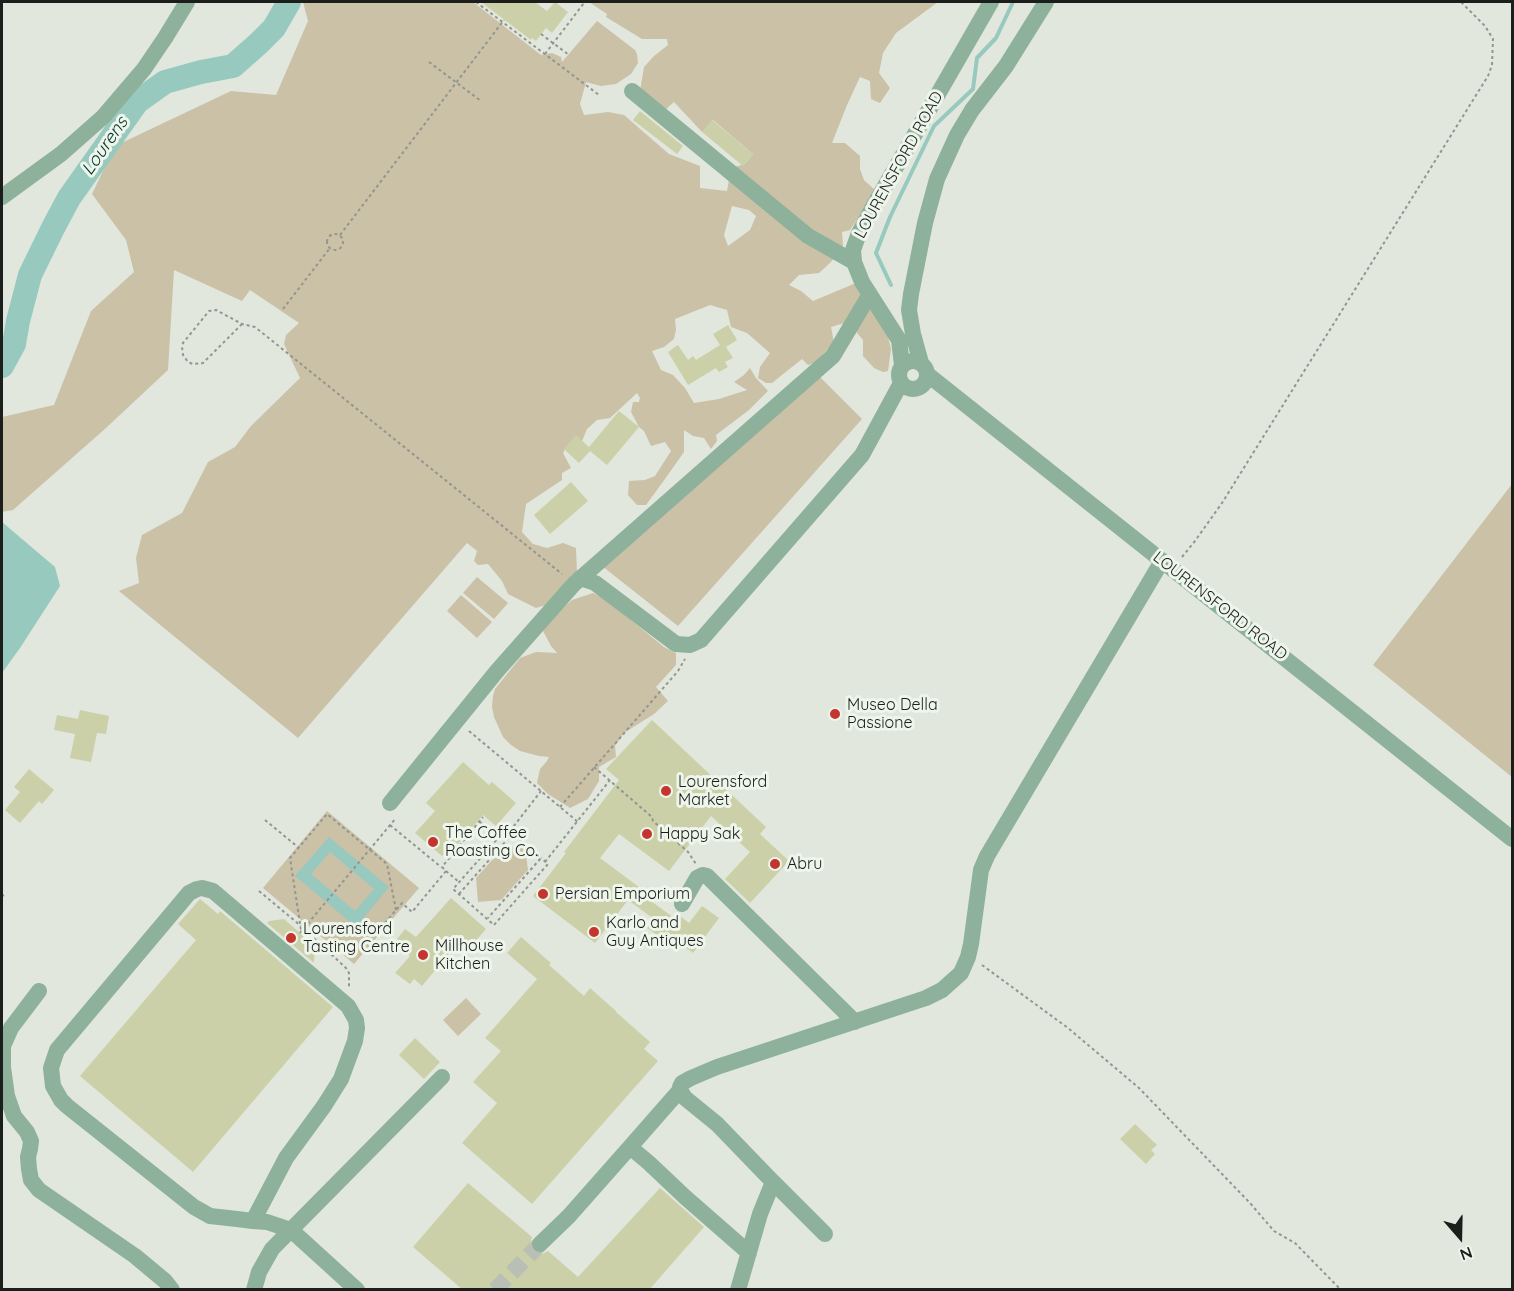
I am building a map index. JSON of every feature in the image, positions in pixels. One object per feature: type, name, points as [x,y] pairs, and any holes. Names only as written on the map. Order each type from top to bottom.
[{"type":"street","points":[[2,197],[61,154],[103,117],[144,69],[187,2]]},
{"type":"street","name":"LOURENSFORD ROAD","points":[[902,365],[899,340],[862,282],[854,262],[854,250],[859,232],[991,2]]},
{"type":"street","points":[[924,369],[915,361],[902,365],[899,371],[901,383],[912,389],[918,388],[926,380],[924,369],[913,334],[909,310],[910,294],[925,223],[937,179],[957,135],[972,110],[1006,66],[1046,2]]},
{"type":"street","points":[[632,91],[808,236],[854,262]]},
{"type":"street","points":[[390,803],[497,671],[577,581],[833,356],[870,294]]},
{"type":"street","name":"LOURENSFORD ROAD","points":[[924,369],[1512,839]]},
{"type":"street","points":[[577,581],[595,584],[670,640],[683,645],[696,643],[705,636],[862,455],[901,383]]},
{"type":"street","points":[[540,1244],[569,1216],[630,1147],[680,1090],[682,1083],[717,1067],[926,999],[942,990],[961,973],[968,957],[981,870],[987,856],[1167,564]]},
{"type":"street","points":[[682,904],[697,878],[707,876],[855,1022]]},
{"type":"street","points":[[253,1221],[286,1158],[341,1079],[355,1041],[356,1020],[350,1007],[213,891],[197,888],[189,893],[57,1050],[53,1059],[51,1078],[56,1093],[67,1106],[194,1208],[210,1216],[253,1221],[267,1222],[291,1230],[357,1290]]},
{"type":"street","points":[[39,991],[11,1028],[3,1046],[7,1096],[14,1116],[31,1141],[28,1157],[31,1180],[39,1190],[135,1256],[165,1281],[172,1290]]},
{"type":"street","points":[[254,1290],[259,1272],[272,1249],[442,1077]]},
{"type":"street","points":[[680,1090],[685,1098],[717,1124],[825,1234]]},
{"type":"street","points":[[630,1147],[749,1253]]},
{"type":"street","points":[[756,1290],[740,1284],[760,1214],[773,1182]]},
{"type":"path","points":[[476,2],[599,95]]},
{"type":"path","points":[[1167,564],[1195,542],[1222,503],[1488,76],[1492,65],[1493,39],[1485,26],[1461,2]]},
{"type":"path","points":[[545,54],[584,3]]},
{"type":"path","points":[[340,235],[504,21]]},
{"type":"path","points":[[541,34],[568,55]]},
{"type":"path","points":[[429,62],[481,101]]},
{"type":"path","points":[[336,233],[340,235],[344,241],[342,247],[336,250],[330,248],[327,245],[328,237],[336,233]]},
{"type":"path","points":[[283,309],[330,248]]},
{"type":"path","points":[[242,324],[203,363],[193,364],[185,359],[183,343],[213,309],[242,324],[255,327],[577,581]]},
{"type":"path","points":[[560,807],[678,671],[690,645]]},
{"type":"path","points":[[469,731],[578,822]]},
{"type":"path","points":[[594,767],[652,817],[653,821],[688,852],[703,875]]},
{"type":"path","points":[[545,862],[610,780]]},
{"type":"path","points":[[459,894],[511,832],[541,791]]},
{"type":"path","points":[[302,929],[290,858],[327,814],[387,864],[396,910]]},
{"type":"path","points":[[442,867],[483,818]]},
{"type":"path","points":[[265,820],[298,848]]},
{"type":"path","points":[[479,822],[498,838]]},
{"type":"path","points":[[390,825],[459,882]]},
{"type":"path","points":[[507,828],[548,864],[494,925],[453,889],[498,838],[507,828]]},
{"type":"path","points":[[487,919],[541,858]]},
{"type":"path","points":[[302,929],[359,862]]},
{"type":"path","points":[[302,929],[380,929],[402,903],[412,912],[446,871]]},
{"type":"path","points":[[259,891],[346,968],[349,973],[350,1007]]},
{"type":"path","points":[[968,957],[1068,1028],[1139,1088],[1250,1203],[1274,1232],[1295,1243],[1341,1290]]},
{"type":"shaded area","points":[[303,2],[473,2],[541,55],[552,53],[561,57],[562,62],[597,21],[635,50],[638,63],[631,74],[616,84],[601,86],[586,82],[580,104],[584,115],[608,112],[624,115],[669,154],[700,166],[700,188],[727,191],[731,168],[745,164],[753,154],[713,120],[702,132],[674,102],[665,110],[640,91],[644,67],[668,45],[667,39],[642,39],[606,17],[607,14],[589,2],[938,2],[896,33],[883,53],[879,73],[890,88],[880,103],[871,99],[870,81],[860,77],[832,143],[845,143],[860,156],[860,169],[864,180],[876,191],[850,230],[842,232],[843,246],[831,262],[819,273],[799,275],[789,285],[813,301],[856,283],[887,332],[891,349],[888,371],[883,372],[874,368],[863,356],[863,340],[848,322],[831,327],[834,343],[814,363],[808,365],[802,359],[772,383],[766,383],[758,378],[760,367],[770,353],[747,333],[731,327],[727,310],[710,305],[675,319],[674,339],[664,347],[652,351],[661,370],[673,375],[685,388],[694,403],[719,399],[747,390],[734,382],[750,368],[768,391],[749,410],[716,435],[717,441],[711,449],[704,438],[693,436],[684,430],[684,452],[646,505],[637,505],[628,495],[629,481],[645,480],[655,476],[671,451],[665,442],[651,446],[644,431],[639,427],[631,412],[633,402],[639,402],[640,398],[637,393],[610,418],[597,420],[587,429],[582,441],[568,445],[563,453],[571,468],[562,473],[562,480],[526,504],[522,532],[533,544],[547,548],[563,543],[576,548],[577,573],[546,605],[536,608],[508,594],[502,581],[488,564],[478,565],[474,561],[477,551],[467,543],[298,738],[119,591],[139,583],[136,558],[142,535],[182,513],[208,462],[235,447],[251,426],[300,378],[284,344],[286,335],[299,323],[250,290],[242,301],[174,270],[168,370],[13,510],[2,512],[2,417],[54,405],[91,311],[134,272],[126,240],[92,194],[115,146],[231,91],[276,95],[308,21]],"holes":[[[732,206],[749,210],[756,216],[750,230],[728,246],[724,235]]]},
{"type":"shaded area","points":[[820,377],[862,419],[678,626],[602,566]]},
{"type":"shaded area","points":[[1512,484],[1512,777],[1373,665]]},
{"type":"shaded area","points":[[477,577],[508,603],[494,619],[463,593]]},
{"type":"shaded area","points":[[593,593],[604,598],[664,647],[676,653],[676,665],[656,687],[668,701],[654,714],[624,733],[615,746],[616,757],[599,767],[599,781],[588,799],[570,808],[548,794],[537,783],[540,769],[549,757],[520,751],[503,737],[494,717],[493,696],[495,689],[520,658],[536,652],[557,653],[543,631],[553,616],[572,600]]},
{"type":"shaded area","points":[[461,595],[492,622],[477,638],[447,611]]},
{"type":"shaded area","points":[[327,811],[419,888],[354,964],[263,888]]},
{"type":"shaded area","points":[[523,846],[528,870],[501,900],[478,902],[476,878],[502,849]]},
{"type":"shaded area","points":[[466,998],[481,1014],[458,1036],[443,1020]]},
{"type":"water","points":[[2,522],[55,567],[60,586],[2,673]]},
{"type":"water","points":[[329,837],[389,887],[356,927],[295,876]],"holes":[[[330,852],[374,889],[355,911],[311,874]]]},
{"type":"building","points":[[481,2],[535,2],[547,11],[555,2],[568,12],[552,33],[546,28],[536,41],[532,38],[531,40]]},
{"type":"building","points":[[640,111],[683,146],[677,154],[633,120]]},
{"type":"building","points":[[712,120],[753,154],[743,166],[702,132]]},
{"type":"building","points":[[728,325],[737,340],[726,347],[733,358],[725,362],[728,367],[719,372],[716,368],[688,385],[668,352],[678,345],[688,360],[693,356],[696,360],[720,345],[713,334]]},
{"type":"building","points":[[619,411],[639,427],[607,465],[590,451],[579,463],[564,449],[576,435],[589,447]]},
{"type":"building","points":[[571,482],[588,501],[550,534],[534,515]]},
{"type":"building","points":[[80,710],[109,716],[106,734],[97,733],[91,762],[70,758],[75,734],[54,730],[57,715],[78,719]]},
{"type":"building","points":[[652,720],[766,827],[760,834],[789,861],[750,903],[725,879],[750,852],[711,816],[669,871],[619,834],[600,858],[651,896],[648,899],[677,920],[680,916],[689,923],[702,906],[719,918],[693,953],[677,941],[673,946],[647,928],[654,919],[628,900],[595,943],[533,896],[619,780],[606,769]]},
{"type":"building","points":[[463,762],[489,785],[492,782],[516,803],[496,826],[483,815],[458,844],[456,843],[445,856],[442,856],[415,833],[435,811],[426,803]]},
{"type":"building","points":[[29,769],[54,790],[42,804],[39,801],[20,823],[5,810],[20,792],[14,787]]},
{"type":"building","points":[[451,898],[486,929],[465,953],[456,945],[422,986],[414,979],[410,984],[395,973],[410,956],[397,945],[400,941],[397,939],[405,929],[416,937]]},
{"type":"building","points":[[200,899],[218,914],[220,911],[333,1007],[193,1172],[80,1076],[196,940],[178,924]]},
{"type":"building","points":[[284,919],[315,946],[314,963],[267,923]]},
{"type":"building","points":[[521,937],[584,996],[590,988],[616,1011],[650,1042],[644,1049],[658,1061],[532,1204],[462,1143],[497,1103],[473,1082],[501,1051],[485,1038],[537,979],[507,953]]},
{"type":"building","points":[[415,1038],[440,1062],[424,1079],[399,1055]]},
{"type":"building","points":[[1135,1124],[1157,1145],[1151,1150],[1155,1154],[1146,1164],[1120,1139]]},
{"type":"building","points":[[468,1183],[532,1237],[530,1246],[533,1252],[542,1254],[548,1251],[578,1277],[660,1188],[704,1227],[649,1290],[463,1290],[413,1247]]},
{"type":"waterway","name":"Lourens","points":[[2,366],[14,344],[30,275],[53,228],[69,198],[137,102],[165,82],[233,66],[274,28],[289,2]]},
{"type":"waterway","points":[[891,285],[876,253],[890,217],[934,126],[973,89],[977,58],[996,38],[1013,2]]},
{"type":"tunnel","points":[[495,1290],[540,1244]]},
{"type":"place","name":"Museo Della Passione","points":[[835,714]]},
{"type":"place","name":"Lourensford Market","points":[[666,791]]},
{"type":"place","name":"Happy Sak","points":[[647,834]]},
{"type":"place","name":"The Coffee Roasting Co.","points":[[433,842]]},
{"type":"place","name":"Abru","points":[[775,864]]},
{"type":"place","name":"Persian Emporium","points":[[543,894]]},
{"type":"place","name":"Karlo and Guy Antiques","points":[[594,932]]},
{"type":"place","name":"Lourensford Tasting Centre","points":[[291,938]]},
{"type":"place","name":"Millhouse Kitchen","points":[[423,955]]}]
